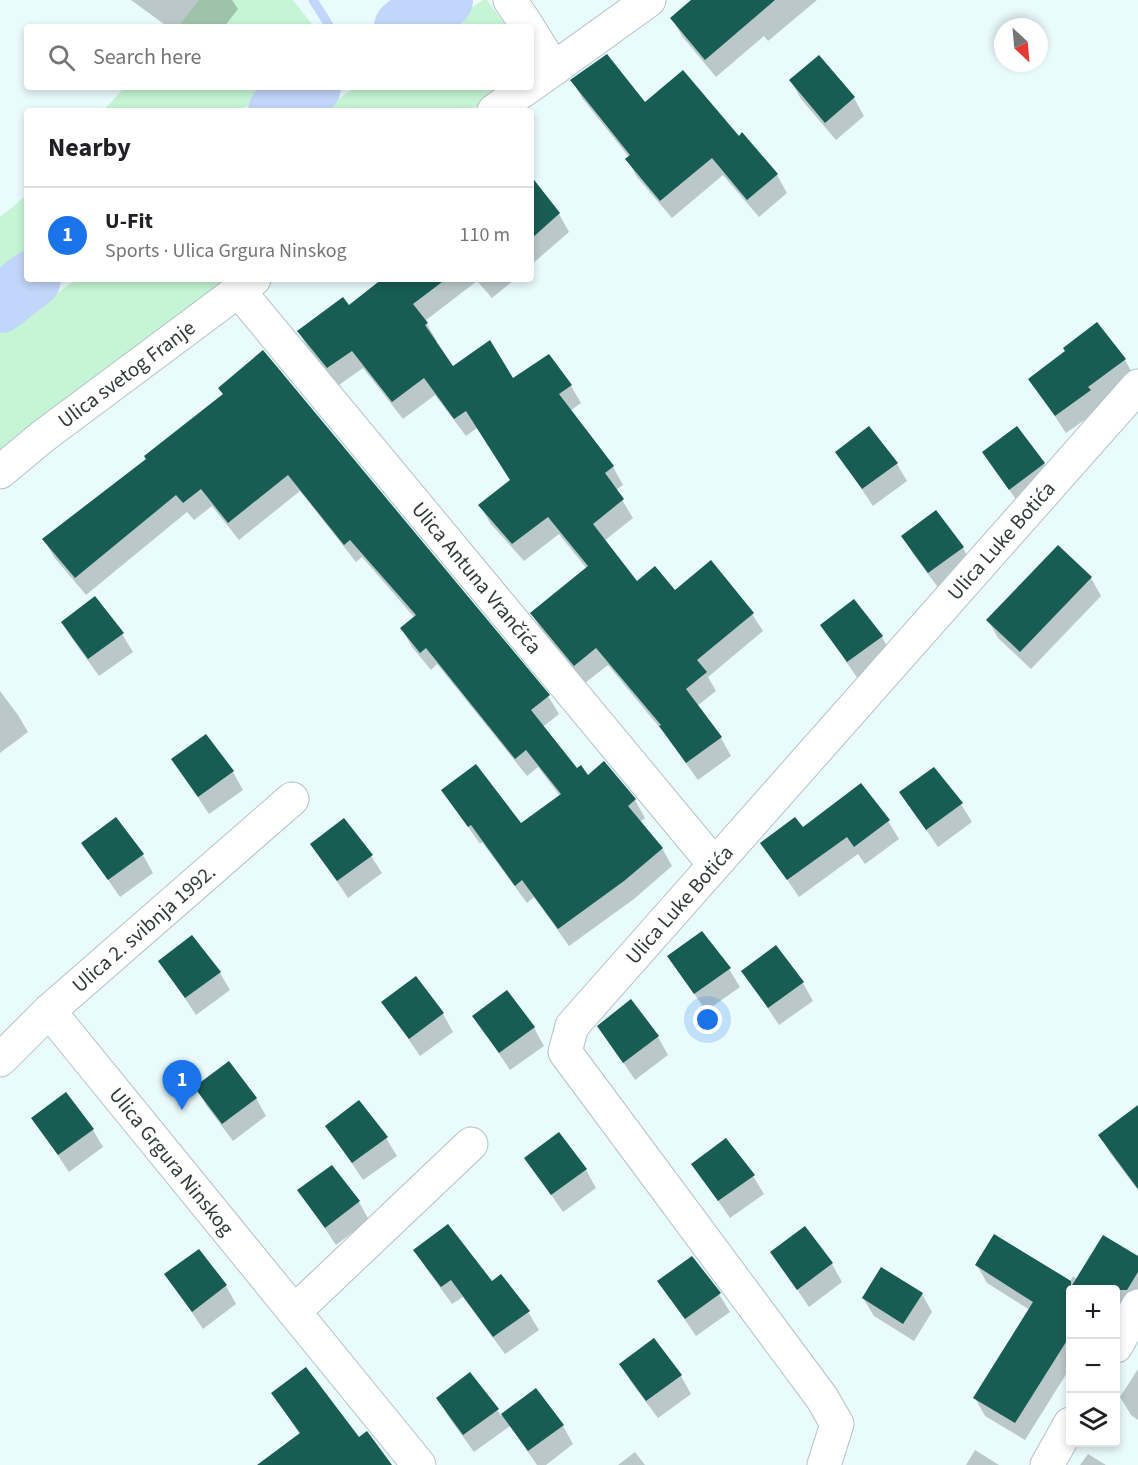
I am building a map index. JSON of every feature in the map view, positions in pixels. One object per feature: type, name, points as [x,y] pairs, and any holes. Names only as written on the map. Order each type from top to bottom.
[{"type":"street","points":[[510,0],[525,24]]},
{"type":"street","points":[[534,56],[538,80],[649,0]]},
{"type":"street","points":[[498,108],[524,90]]},
{"type":"street","name":"Ulica svetog Franje","points":[[0,472],[42,437],[246,285]]},
{"type":"street","name":"Ulica Antuna Vrančića","points":[[246,285],[714,864]]},
{"type":"street","name":"Ulica Luke Botića","points":[[824,1465],[837,1424],[822,1398],[565,1052],[572,1026],[1138,386]]},
{"type":"street","name":"Ulica 2. svibnja 1992.","points":[[0,1060],[49,1011],[292,799]]},
{"type":"street","name":"Ulica Grgura Ninskog","points":[[49,1011],[419,1465]]},
{"type":"street","points":[[294,1312],[471,1144]]},
{"type":"street","points":[[1120,1339],[1138,1306]]},
{"type":"street","points":[[1047,1465],[1066,1433]]},
{"type":"green space","points":[[199,0],[293,0],[312,24],[180,24]]},
{"type":"green space","points":[[483,0],[487,0],[505,24],[447,24]]},
{"type":"green space","points":[[122,90],[272,90],[244,108],[106,108]]},
{"type":"green space","points":[[352,90],[498,90],[475,108],[325,108]]},
{"type":"green space","points":[[24,197],[24,265],[0,282],[0,217]]},
{"type":"green space","points":[[73,282],[232,282],[0,451],[0,334]]},
{"type":"building","points":[[691,0],[775,0],[705,60],[670,18]]},
{"type":"building","points":[[607,54],[645,102],[683,70],[739,136],[742,132],[778,174],[747,200],[712,158],[660,201],[625,159],[630,155],[570,80]]},
{"type":"building","points":[[819,55],[855,97],[825,123],[789,80]]},
{"type":"building","points":[[534,180],[560,213],[534,236]]},
{"type":"building","points":[[378,282],[442,282],[413,304],[428,323],[425,325],[453,366],[490,340],[513,378],[549,354],[572,385],[559,394],[614,466],[605,473],[624,499],[593,524],[637,581],[655,566],[675,590],[711,560],[754,613],[697,660],[707,672],[686,689],[722,737],[686,763],[659,726],[661,725],[596,648],[574,666],[530,613],[588,566],[548,517],[512,544],[478,505],[510,480],[466,411],[454,419],[424,378],[392,402],[352,351],[327,368],[297,331],[343,297],[349,305]]},
{"type":"building","points":[[1097,322],[1126,359],[1088,387],[1091,390],[1055,416],[1028,379],[1065,351],[1063,348]]},
{"type":"building","points":[[263,350],[550,695],[531,710],[577,768],[581,765],[588,775],[604,761],[636,799],[628,806],[663,848],[624,881],[558,929],[522,880],[515,886],[471,825],[468,827],[441,790],[476,764],[521,823],[561,794],[526,750],[515,759],[426,648],[420,653],[400,628],[416,615],[350,540],[344,545],[288,475],[228,523],[201,489],[183,503],[176,495],[75,578],[42,539],[146,459],[144,456],[223,394],[218,388]]},
{"type":"building","points":[[869,426],[898,463],[862,489],[835,452]]},
{"type":"building","points":[[1017,426],[1045,463],[1009,490],[982,452]]},
{"type":"building","points":[[936,510],[964,547],[928,573],[901,536]]},
{"type":"building","points":[[1058,545],[1092,577],[1020,652],[986,620]]},
{"type":"building","points":[[95,596],[124,633],[88,659],[61,622]]},
{"type":"building","points":[[854,599],[883,636],[847,662],[820,625]]},
{"type":"building","points":[[206,734],[234,771],[198,797],[171,759]]},
{"type":"building","points":[[934,767],[963,803],[926,830],[899,792]]},
{"type":"building","points":[[861,783],[890,820],[854,847],[847,837],[787,880],[760,843],[795,817],[803,827]]},
{"type":"building","points":[[116,817],[144,854],[108,880],[81,843]]},
{"type":"building","points":[[344,818],[373,855],[337,881],[310,844]]},
{"type":"building","points":[[702,931],[731,968],[694,994],[667,956]]},
{"type":"building","points":[[192,935],[221,972],[185,998],[158,961]]},
{"type":"building","points":[[776,945],[804,982],[768,1008],[741,971]]},
{"type":"building","points":[[416,976],[444,1013],[409,1039],[381,1002]]},
{"type":"building","points":[[507,990],[535,1027],[499,1053],[472,1016]]},
{"type":"building","points":[[631,999],[659,1036],[623,1063],[597,1026]]},
{"type":"building","points":[[229,1061],[257,1098],[222,1124],[194,1087]]},
{"type":"building","points":[[66,1092],[94,1129],[58,1155],[31,1118]]},
{"type":"building","points":[[359,1100],[388,1137],[352,1163],[325,1126]]},
{"type":"building","points":[[1138,1105],[1138,1189],[1098,1135]]},
{"type":"building","points":[[559,1132],[587,1169],[551,1195],[524,1158]]},
{"type":"building","points":[[726,1138],[755,1175],[718,1201],[691,1164]]},
{"type":"building","points":[[332,1165],[360,1201],[325,1228],[297,1190]]},
{"type":"building","points":[[448,1224],[492,1281],[501,1274],[530,1311],[493,1337],[451,1280],[441,1287],[413,1250]]},
{"type":"building","points":[[805,1226],[833,1263],[797,1290],[770,1252]]},
{"type":"building","points":[[994,1234],[1071,1281],[1071,1285],[1066,1285],[1066,1342],[1015,1423],[973,1398],[1033,1302],[975,1265]]},
{"type":"building","points":[[1103,1235],[1138,1256],[1138,1272],[1127,1290],[1120,1290],[1120,1285],[1072,1285]]},
{"type":"building","points":[[199,1249],[227,1285],[192,1312],[164,1274]]},
{"type":"building","points":[[692,1256],[721,1293],[685,1319],[657,1281]]},
{"type":"building","points":[[881,1267],[923,1293],[903,1324],[862,1298]]},
{"type":"building","points":[[654,1338],[682,1375],[646,1401],[619,1364]]},
{"type":"building","points":[[306,1367],[359,1437],[367,1431],[392,1465],[257,1465],[300,1433],[271,1393]]},
{"type":"building","points":[[470,1372],[499,1409],[463,1435],[436,1398]]},
{"type":"building","points":[[536,1388],[564,1425],[528,1451],[501,1414]]},
{"type":"waterway","points":[[313,0],[328,24]]},
{"type":"waterway","points":[[408,24],[444,0]]},
{"type":"waterway","points":[[281,108],[308,90]]},
{"type":"waterway","points":[[0,304],[28,282]]},
{"type":"place","name":"U-Fit","points":[[182,1110]]}]
